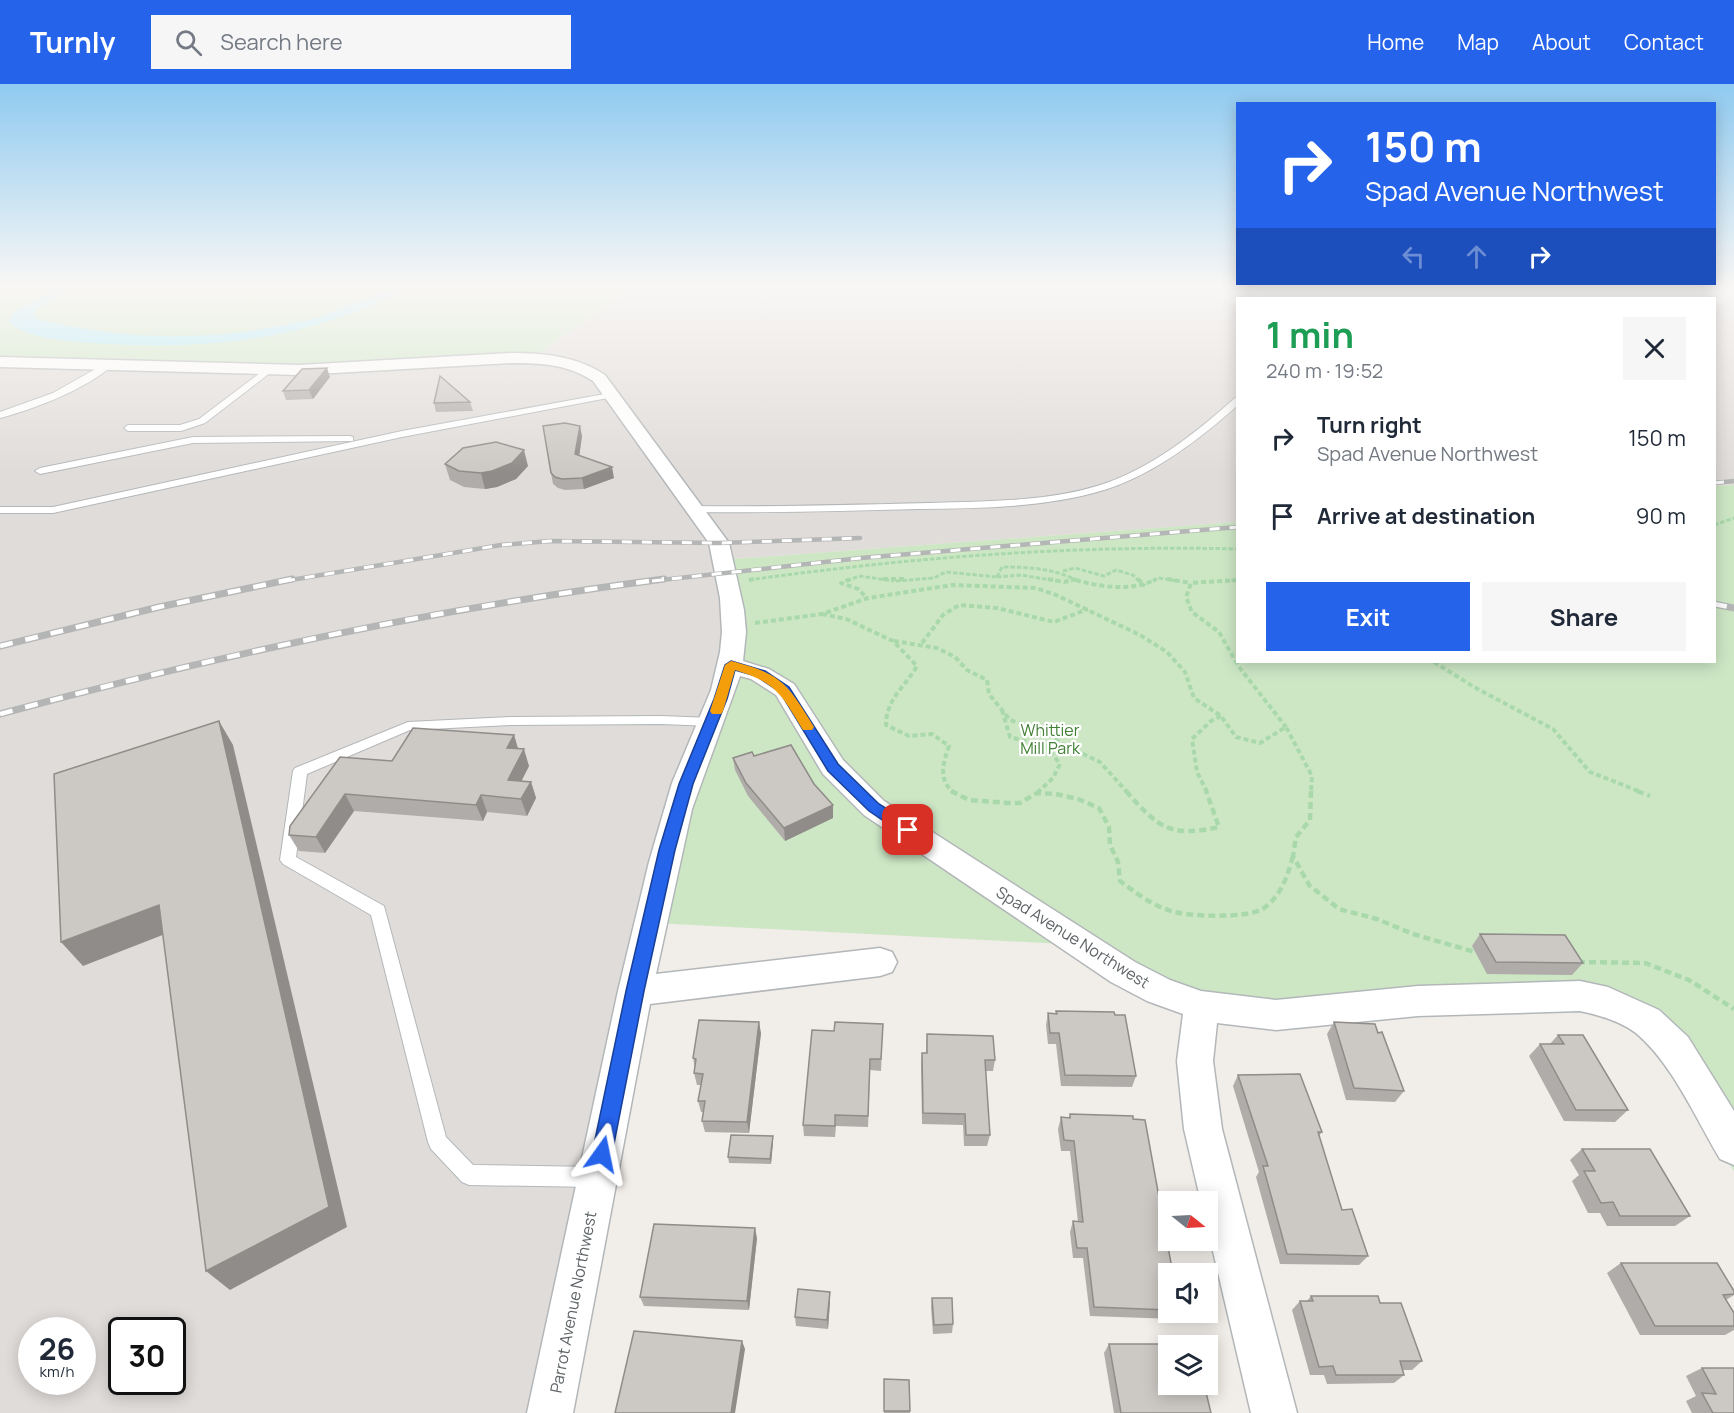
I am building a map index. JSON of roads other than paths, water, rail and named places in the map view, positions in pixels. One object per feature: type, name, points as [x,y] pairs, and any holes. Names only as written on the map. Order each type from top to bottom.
[{"type":"street","name":"Parrot Avenue Northwest","points":[[0,362],[271,369],[356,369],[511,358],[538,358],[565,362],[585,369],[599,378],[718,543],[732,601],[734,627],[731,665],[686,784],[667,850],[635,991],[550,1413]]},
{"type":"street","name":"Spad Avenue Northwest","points":[[731,665],[760,674],[785,690],[833,767],[874,808],[1123,972],[1159,991],[1201,1006],[1276,1015],[1418,1001],[1580,996],[1608,1002],[1647,1021],[1675,1049],[1734,1146]]},
{"type":"street","points":[[635,991],[880,962]]},
{"type":"street","points":[[1201,1006],[1195,1061],[1203,1129],[1274,1413]]},
{"type":"lane","points":[[0,415],[21,410],[65,391],[109,365]]},
{"type":"lane","points":[[128,429],[181,428],[202,421],[271,369]]},
{"type":"lane","points":[[0,510],[53,510],[376,439],[610,395]]},
{"type":"lane","points":[[692,509],[791,510],[998,503],[1066,496],[1103,487],[1135,473],[1216,421],[1236,402]]},
{"type":"lane","points":[[40,471],[193,440],[376,439]]},
{"type":"lane","points":[[598,1178],[469,1175],[438,1142],[378,911],[288,860],[300,771],[408,726],[510,721],[711,722]]},
{"type":"railway","points":[[1716,483],[1734,481]]},
{"type":"railway","points":[[652,581],[861,558],[1236,527]]},
{"type":"railway","points":[[285,581],[501,545],[550,541],[719,543],[860,538]]},
{"type":"railway","points":[[0,646],[159,607],[292,579]]},
{"type":"railway","points":[[0,714],[164,672],[329,635],[496,604],[664,579]]},
{"type":"railway","points":[[1716,604],[1734,608]]},
{"type":"park label","name":"Whittier Mill Park","points":[[1050,739]]}]
